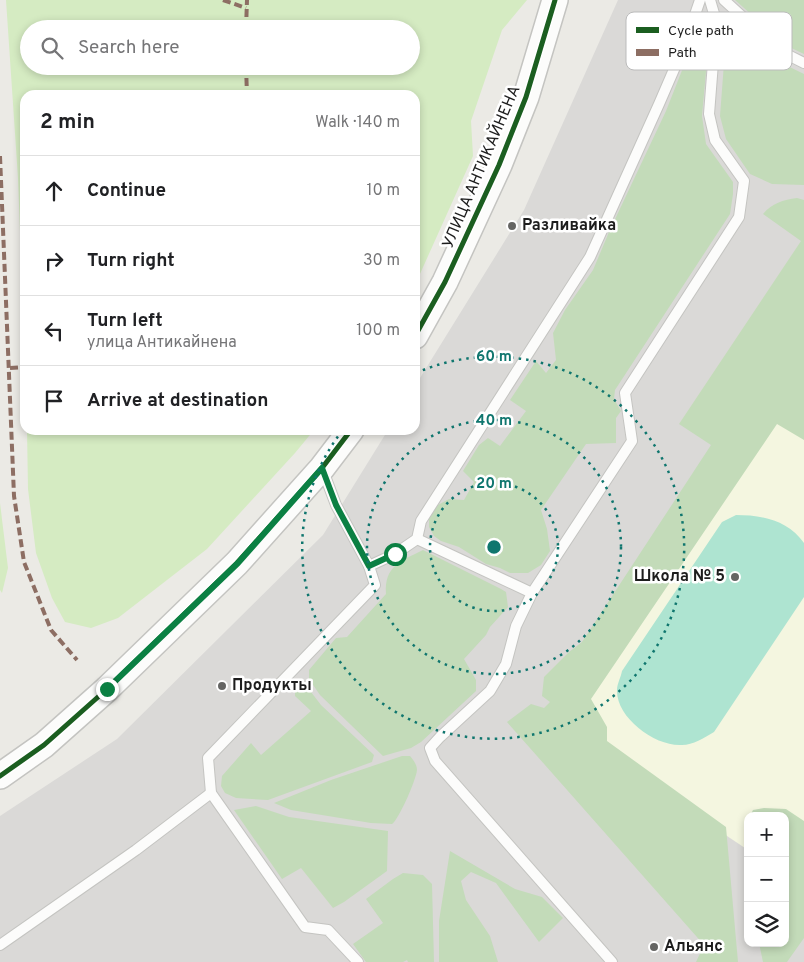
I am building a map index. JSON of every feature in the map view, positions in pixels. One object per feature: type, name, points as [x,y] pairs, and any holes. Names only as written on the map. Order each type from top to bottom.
[{"type":"street","name":"УЛИЦА АНТИКАЙНЕНА","points":[[420,327],[445,282],[499,165],[526,97],[555,0]]},
{"type":"street","points":[[0,776],[44,745],[107,689],[238,563],[322,468],[347,435]]},
{"type":"lane","points":[[696,12],[700,0]]},
{"type":"lane","points":[[710,0],[714,12]]},
{"type":"lane","points":[[724,0],[737,12]]},
{"type":"lane","points":[[792,58],[804,64]]},
{"type":"lane","points":[[369,566],[395,554],[417,539],[421,521],[590,258],[674,70]]},
{"type":"lane","points":[[612,962],[435,761],[430,748],[490,691],[506,664],[516,626],[532,593],[632,441],[625,393],[739,217],[744,181],[715,140],[709,114],[712,70]]},
{"type":"lane","points":[[322,468],[336,505],[369,566],[376,585],[208,758],[211,793],[305,926],[328,930],[358,962]]},
{"type":"lane","points":[[417,539],[532,593]]},
{"type":"lane","points":[[0,945],[136,850],[211,793]]},
{"type":"shaded area","points":[[618,0],[804,0],[804,962],[0,962],[0,816],[117,739],[323,535],[385,435],[420,435],[420,378],[524,210]]},
{"type":"shaded area","name":"Школа № 5","points":[[778,409],[804,426],[804,887],[789,831],[789,812],[744,812],[744,847],[565,728]]},
{"type":"green space","points":[[6,0],[527,0],[502,30],[471,121],[473,156],[420,274],[420,90],[20,90],[20,231]]},
{"type":"green space","points":[[735,0],[804,0],[804,54],[792,48],[792,12],[749,12]]},
{"type":"green space","points":[[792,68],[804,74],[804,185],[772,184],[750,174],[726,139],[720,116],[723,70],[792,70]]},
{"type":"green space","points":[[682,70],[706,70],[702,116],[706,144],[733,182],[730,214],[615,390],[614,399],[621,411],[616,418],[616,443],[586,444],[541,510],[547,529],[550,551],[541,565],[528,573],[510,573],[486,564],[459,547],[441,541],[434,536],[429,527],[429,516],[436,506],[449,499],[464,500],[474,482],[463,471],[479,445],[488,438],[500,446],[526,411],[510,400],[536,361],[546,373],[556,360],[553,333],[565,310],[593,270],[666,111]]},
{"type":"green space","points":[[797,198],[804,200],[804,440],[777,424],[591,699],[607,727],[607,741],[726,827],[738,962],[696,962],[704,945],[507,722],[531,704],[544,708],[550,702],[542,696],[544,677],[582,642],[711,445],[679,424],[801,241],[763,214],[770,207],[778,203]]},
{"type":"green space","points":[[27,435],[310,435],[207,549],[118,618],[91,628],[65,622],[52,598],[36,553],[28,489]]},
{"type":"green space","points":[[0,503],[8,568],[2,593],[0,590]]},
{"type":"green space","points":[[736,515],[774,520],[798,535],[804,543],[804,597],[714,732],[686,745],[661,741],[639,729],[623,711],[618,700],[617,690],[622,671],[722,522]]},
{"type":"green space","points":[[423,550],[506,592],[508,607],[464,659],[476,680],[476,691],[421,742],[411,748],[383,756],[320,695],[309,679],[309,670],[336,638],[347,637],[386,594],[386,585],[391,571],[401,561]]},
{"type":"green space","points":[[301,679],[321,705],[374,755],[372,762],[268,800],[236,798],[225,793],[221,786],[222,776],[251,743],[261,755],[311,711],[295,696],[295,687]]},
{"type":"green space","points":[[402,756],[410,756],[417,770],[407,799],[392,824],[371,823],[291,810],[274,803],[331,780]]},
{"type":"green space","points":[[256,806],[289,817],[388,831],[387,871],[333,908],[301,868],[282,879],[234,810]]},
{"type":"green space","points":[[764,808],[786,809],[804,821],[804,938],[787,962],[763,962],[760,947],[789,947],[789,812],[752,812],[753,810]]},
{"type":"green space","points":[[450,851],[515,889],[542,897],[563,918],[539,942],[496,883],[471,872],[461,881],[466,900],[490,936],[498,962],[439,962],[439,921]]},
{"type":"green space","points":[[403,873],[423,875],[432,884],[434,962],[408,962],[407,960],[403,962],[366,962],[353,944],[383,923],[366,899]]},
{"type":"marked path","points":[[223,0],[246,8]]},
{"type":"marked path","points":[[246,20],[247,0]]},
{"type":"marked path","points":[[246,75],[247,90]]},
{"type":"marked path","points":[[0,156],[14,496],[24,562],[51,630],[77,660]]},
{"type":"marked path","points":[[10,368],[20,367]]},
{"type":"cycle path","points":[[420,327],[445,282],[499,165],[526,97],[555,0]]},
{"type":"cycle path","points":[[0,776],[44,745],[107,689],[237,563],[322,468],[347,435]]},
{"type":"place","name":"Разливайка","points":[[512,226]]},
{"type":"place","name":"Школа № 5","points":[[735,577]]},
{"type":"place","name":"Продукты","points":[[222,686]]},
{"type":"place","name":"Альянс","points":[[654,947]]},
{"type":"route","points":[[107,689],[238,563],[322,468],[336,505],[369,566],[395,554]]}]
